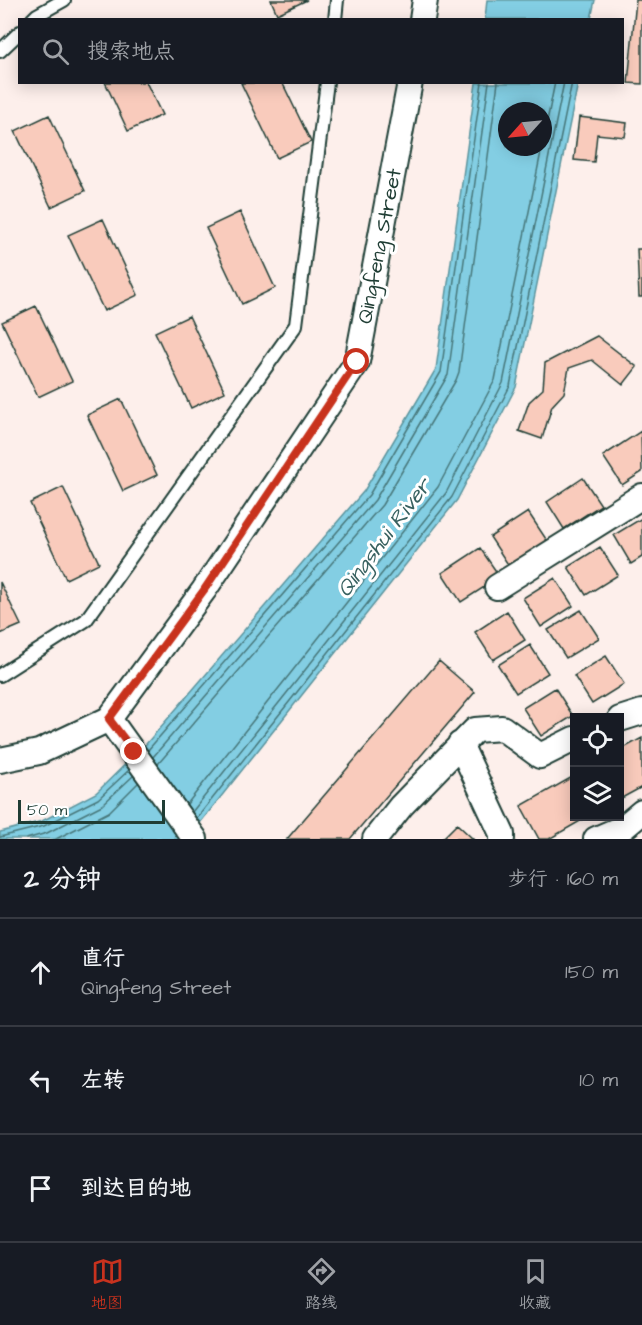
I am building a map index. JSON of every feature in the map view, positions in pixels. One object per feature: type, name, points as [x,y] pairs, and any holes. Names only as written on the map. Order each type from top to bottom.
[{"type":"street","points":[[422,18],[425,0]]},
{"type":"street","name":"Qingfeng Street","points":[[0,760],[39,752],[109,719],[204,590],[357,362],[410,84]]},
{"type":"street","points":[[497,587],[642,496]]},
{"type":"street","points":[[624,718],[642,712]]},
{"type":"street","points":[[109,719],[195,839]]},
{"type":"street","points":[[375,839],[401,806],[475,730],[502,728],[540,756],[570,741]]},
{"type":"street","points":[[460,744],[502,839]]},
{"type":"street","points":[[596,839],[624,827],[642,812]]},
{"type":"lane","points":[[34,18],[64,0]]},
{"type":"lane","points":[[334,18],[337,0]]},
{"type":"lane","points":[[0,51],[18,34]]},
{"type":"lane","points":[[0,675],[86,620],[296,326],[327,84]]},
{"type":"water","points":[[487,0],[595,0],[591,18],[485,18]]},
{"type":"water","name":"Qingshui River","points":[[476,84],[578,84],[516,387],[457,500],[200,823],[180,839],[0,839],[0,832],[42,821],[96,793],[146,744],[364,491],[436,369]]},
{"type":"building","points":[[271,0],[307,0],[277,14]]},
{"type":"building","points":[[636,0],[642,0],[642,84],[628,83]]},
{"type":"building","points":[[106,84],[147,84],[162,115],[128,131]]},
{"type":"building","points":[[241,84],[283,84],[311,142],[277,158]]},
{"type":"building","points":[[49,115],[85,191],[51,207],[15,131]]},
{"type":"building","points":[[579,117],[627,123],[625,137],[597,134],[594,162],[574,160]]},
{"type":"building","points":[[240,212],[275,288],[242,304],[206,228]]},
{"type":"building","points":[[103,219],[138,295],[104,311],[68,235]]},
{"type":"building","points":[[637,249],[642,249],[642,297],[639,297]]},
{"type":"building","points":[[36,306],[72,381],[38,397],[2,322]]},
{"type":"building","points":[[189,316],[225,392],[191,408],[155,332]]},
{"type":"building","points":[[597,336],[637,367],[623,385],[592,360],[569,368],[564,393],[552,406],[542,439],[519,431],[529,402],[543,389],[545,363]]},
{"type":"building","points":[[121,399],[157,475],[123,491],[87,415]]},
{"type":"building","points":[[641,431],[642,472],[622,485],[603,456]]},
{"type":"building","points":[[583,478],[601,505],[564,529],[547,502]]},
{"type":"building","points":[[63,487],[99,563],[66,579],[30,503]]},
{"type":"building","points":[[528,512],[548,542],[509,566],[490,537]]},
{"type":"building","points":[[642,518],[642,557],[631,564],[614,535]]},
{"type":"building","points":[[600,547],[618,575],[586,595],[568,567]]},
{"type":"building","points":[[480,548],[500,577],[461,602],[442,573]]},
{"type":"building","points":[[555,578],[573,606],[541,627],[523,598]]},
{"type":"building","points":[[0,582],[21,625],[0,634]]},
{"type":"building","points":[[581,610],[599,638],[566,658],[548,630]]},
{"type":"building","points":[[507,611],[525,640],[493,660],[475,632]]},
{"type":"building","points":[[530,645],[548,673],[516,693],[498,665]]},
{"type":"building","points":[[606,656],[624,684],[592,704],[574,676]]},
{"type":"building","points":[[439,661],[475,692],[350,839],[287,839]]},
{"type":"building","points":[[555,688],[571,713],[570,718],[541,736],[523,708]]},
{"type":"building","points":[[642,738],[642,787],[624,797],[624,767],[624,748]]},
{"type":"building","points":[[570,778],[570,821],[580,821],[549,839],[539,839],[521,806]]},
{"type":"building","points":[[457,824],[473,839],[442,839]]},
{"type":"route","points":[[134,752],[109,719],[204,590],[357,362]]}]
